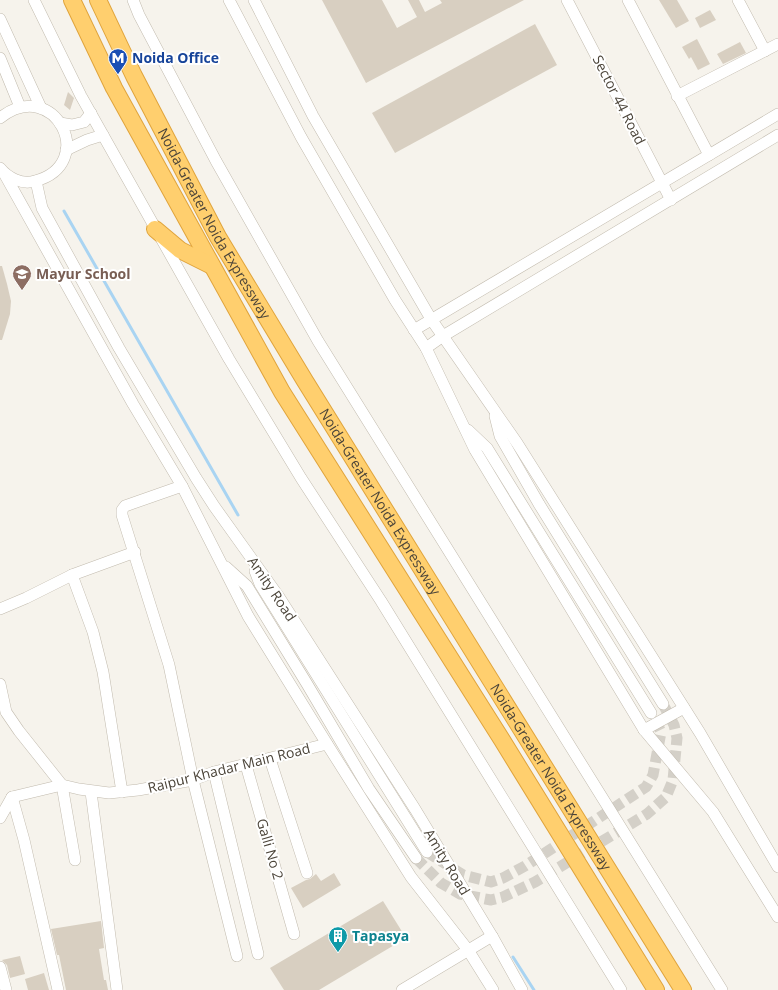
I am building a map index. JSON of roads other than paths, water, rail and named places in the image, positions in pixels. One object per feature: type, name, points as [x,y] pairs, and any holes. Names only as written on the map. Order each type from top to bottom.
[{"type":"highway","name":"Noida-Greater Noida Expressway","points":[[72,0],[114,88],[282,392],[506,747],[656,990]]},
{"type":"highway","name":"Noida-Greater Noida Expressway","points":[[98,0],[134,76],[218,236],[309,388],[683,990]]},
{"type":"highway","points":[[155,229],[180,250],[212,266]]},
{"type":"street","points":[[34,0],[91,113],[229,360],[301,478],[381,602],[621,990]]},
{"type":"street","points":[[132,0],[216,160],[318,341],[722,990]]},
{"type":"street","points":[[229,0],[301,136],[395,300],[426,348],[475,450],[644,730],[713,812],[778,917]]},
{"type":"street","points":[[254,0],[313,116],[431,319],[517,443],[700,733],[778,867]]},
{"type":"street","name":"Sector 44 Road","points":[[567,0],[671,200]]},
{"type":"street","points":[[628,0],[709,155]]},
{"type":"street","points":[[738,0],[764,51]]},
{"type":"street","points":[[0,19],[41,108]]},
{"type":"street","points":[[677,96],[778,44]]},
{"type":"street","points":[[0,58],[20,107]]},
{"type":"street","points":[[0,118],[20,107],[26,106],[41,108],[54,115],[63,127],[67,141],[65,156],[58,170],[46,179],[32,183],[16,181],[3,172]]},
{"type":"street","points":[[60,123],[72,125],[84,122],[91,113]]},
{"type":"street","points":[[414,330],[778,114]]},
{"type":"street","points":[[66,150],[87,140],[103,135]]},
{"type":"street","points":[[426,348],[442,336],[778,136]]},
{"type":"street","name":"Amity Road","points":[[3,172],[182,486],[248,616],[326,744],[412,877],[468,950],[493,990]]},
{"type":"street","name":"Amity Road","points":[[36,181],[42,208],[119,348],[196,478],[279,597],[415,809],[492,936],[522,990]]},
{"type":"street","points":[[492,408],[500,436],[539,504],[663,704]]},
{"type":"street","points":[[462,425],[487,448],[651,713]]},
{"type":"street","points":[[182,486],[126,506],[122,510],[122,515],[135,552],[169,665],[193,780],[237,956]]},
{"type":"street","points":[[0,609],[72,575],[135,552]]},
{"type":"street","points":[[250,556],[260,584],[427,852]]},
{"type":"street","points":[[221,562],[247,586],[308,684],[369,789],[416,858]]},
{"type":"street","points":[[72,575],[93,632],[103,672],[122,792]]},
{"type":"street","points":[[0,684],[6,712],[19,731],[62,785],[75,860]]},
{"type":"street","points":[[644,730],[684,708]]},
{"type":"street","name":"Raipur Khadar Main Road","points":[[62,785],[91,792],[109,793],[138,790],[193,780],[214,772],[326,744]]},
{"type":"street","points":[[270,759],[306,873]]},
{"type":"street","name":"Galli No 2","points":[[246,765],[294,934]]},
{"type":"street","points":[[214,772],[258,954]]},
{"type":"street","points":[[0,818],[12,797],[62,785]]},
{"type":"street","points":[[91,792],[117,990]]},
{"type":"street","points":[[12,797],[24,840],[58,990]]},
{"type":"street","points":[[402,990],[492,936]]},
{"type":"street","points":[[0,967],[6,990]]},
{"type":"waterway","points":[[64,211],[238,515]]},
{"type":"waterway","points":[[513,957],[534,990]]},
{"type":"tunnel","points":[[416,858],[441,883],[460,894],[491,900],[503,897],[535,882],[647,814],[666,797],[673,780],[677,738],[674,725],[663,704]]},
{"type":"tunnel","points":[[427,852],[463,875],[491,882],[503,878],[525,866],[646,787],[653,775],[661,732],[653,716]]},
{"type":"place","name":"Noida Office","points":[[118,75]]},
{"type":"place","name":"Mayur School","points":[[22,291]]},
{"type":"place","name":"Tapasya","points":[[338,953]]}]
